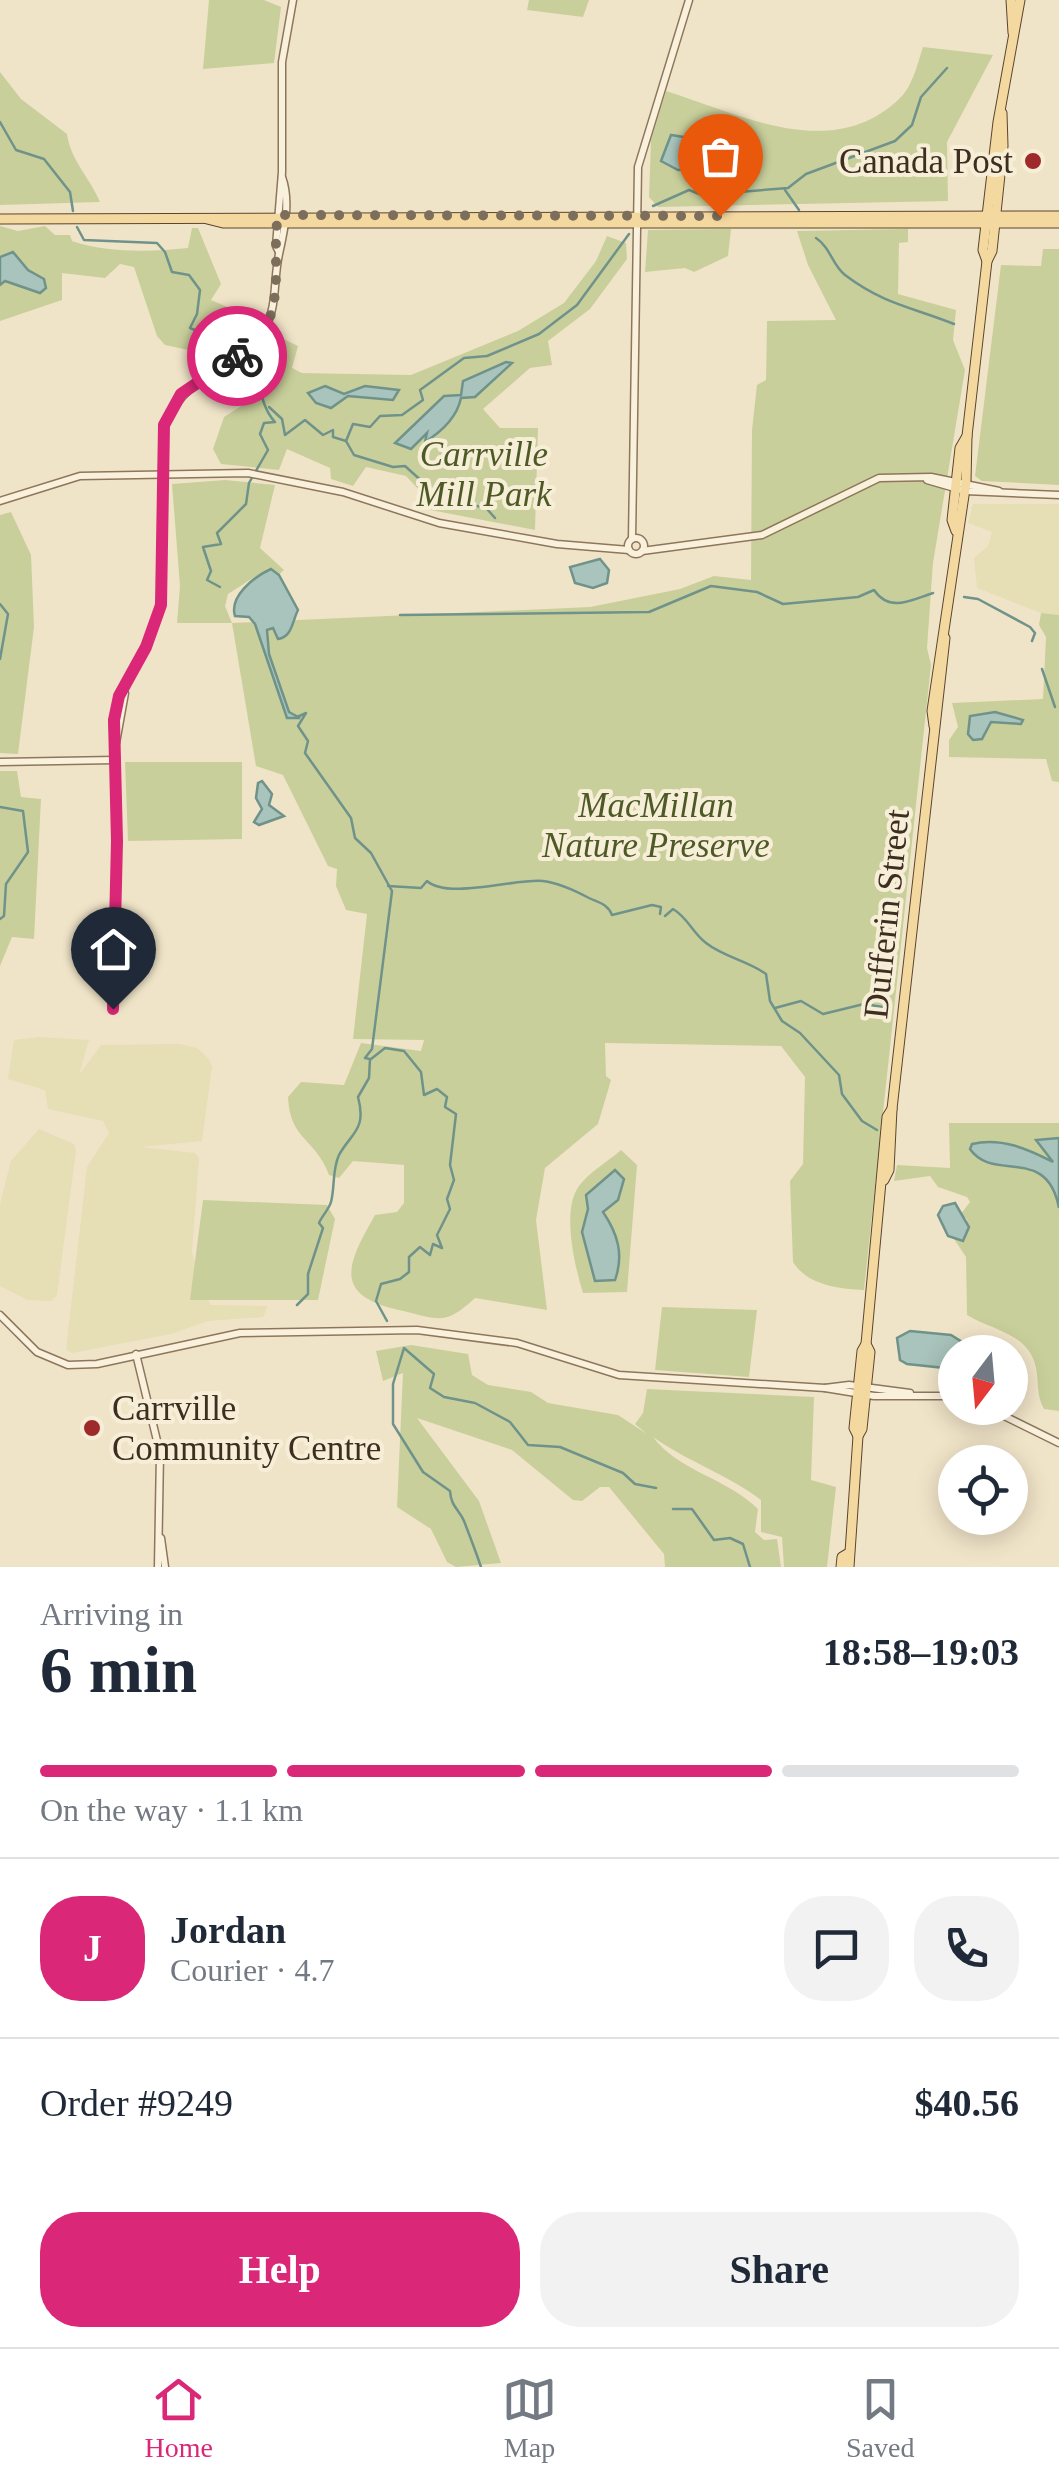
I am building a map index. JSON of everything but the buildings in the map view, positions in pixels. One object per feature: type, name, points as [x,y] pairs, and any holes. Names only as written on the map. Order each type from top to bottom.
[{"type":"main road","name":"Dufferin Street","points":[[1012,0],[1013,32]]},
{"type":"main road","name":"Dufferin Street","points":[[849,1567],[847,1554],[887,1118],[892,1109],[934,726],[932,711],[990,220],[1003,146],[1002,114],[1020,0]]},
{"type":"main road","points":[[0,219],[207,218],[214,223],[281,219],[1059,220]]},
{"type":"main road","name":"Dufferin Street","points":[[841,1567],[842,1556],[847,1554]]},
{"type":"street","points":[[113,1009],[115,710],[161,605],[164,425],[174,403],[261,336],[276,298],[282,62],[293,0]]},
{"type":"street","points":[[0,501],[80,476],[234,474],[342,492],[439,523],[557,544],[605,546],[635,554],[641,150],[689,0]]},
{"type":"street","points":[[605,546],[637,542],[660,547],[755,537],[868,481],[890,477],[1059,495]]},
{"type":"street","points":[[629,550],[637,542]]},
{"type":"street","points":[[0,762],[115,760]]},
{"type":"street","points":[[0,1315],[37,1352],[68,1365],[97,1364],[240,1333],[417,1330],[513,1342],[619,1375],[824,1388],[829,1384],[938,1395]]},
{"type":"street","points":[[136,1354],[160,1453],[162,1567]]},
{"type":"street","points":[[1024,1425],[1059,1442]]},
{"type":"shaded area","points":[[973,504],[1059,504],[1059,615],[1041,613],[977,588],[974,558],[988,546],[992,532],[968,523]]},
{"type":"shaded area","points":[[14,1040],[89,1040],[79,1075],[101,1045],[180,1044],[197,1048],[208,1058],[212,1067],[202,1141],[140,1147],[195,1153],[199,1158],[192,1252],[202,1289],[211,1305],[268,1306],[263,1317],[208,1321],[171,1334],[72,1353],[66,1350],[87,1167],[109,1133],[103,1121],[48,1109],[45,1090],[8,1079]]},
{"type":"shaded area","points":[[39,1129],[74,1144],[76,1151],[57,1295],[51,1301],[28,1300],[0,1286],[0,1204],[11,1161]]},
{"type":"green space","points":[[209,0],[264,0],[281,7],[274,63],[203,69]]},
{"type":"green space","points":[[529,0],[589,0],[583,17],[527,10]]},
{"type":"green space","points":[[923,47],[993,55],[947,142],[948,201],[658,207],[649,197],[651,140],[666,91],[787,128],[847,128],[875,117],[901,97],[912,80]]},
{"type":"green space","points":[[0,72],[21,99],[67,134],[72,152],[100,202],[0,205]]},
{"type":"green space","points":[[0,226],[18,231],[45,226],[55,235],[70,235],[72,241],[85,245],[144,251],[188,248],[192,228],[198,228],[221,284],[211,300],[248,316],[243,328],[251,336],[217,356],[165,345],[157,336],[134,267],[120,264],[105,278],[62,273],[62,300],[0,321]]},
{"type":"green space","points":[[731,229],[728,256],[694,272],[685,268],[645,272],[648,230]]},
{"type":"green space","name":"MacMillan Nature Preserve","points":[[908,229],[908,242],[899,243],[898,294],[956,310],[953,340],[965,370],[933,563],[927,648],[931,665],[864,1290],[815,1281],[793,1262],[790,1181],[803,1164],[805,1077],[781,1046],[605,1043],[606,1076],[611,1080],[598,1124],[545,1168],[536,1220],[547,1310],[475,1298],[448,1317],[432,1318],[378,1304],[363,1296],[351,1275],[353,1263],[375,1215],[397,1212],[404,1203],[404,1165],[353,1161],[339,1178],[329,1175],[293,1122],[288,1097],[301,1082],[344,1085],[361,1043],[421,1051],[424,1040],[353,1039],[367,914],[346,910],[336,886],[337,869],[328,866],[283,775],[256,766],[232,623],[590,607],[680,589],[714,576],[751,580],[752,430],[757,385],[766,380],[767,321],[836,320],[808,265],[797,231]]},
{"type":"green space","name":"Carrville Mill Park","points":[[607,236],[626,243],[627,259],[590,309],[548,341],[552,365],[530,368],[483,409],[500,428],[538,428],[535,530],[415,507],[420,491],[406,476],[366,467],[353,486],[331,479],[330,468],[287,449],[279,470],[221,464],[213,449],[224,417],[246,403],[216,380],[275,335],[298,346],[292,368],[302,373],[411,375],[518,331],[564,303],[596,261]]},
{"type":"green space","points":[[1043,249],[1059,249],[1059,485],[982,481],[975,476],[1001,265],[1041,266]]},
{"type":"green space","points":[[225,480],[275,485],[260,548],[284,570],[275,578],[264,571],[228,594],[225,606],[232,623],[177,623],[180,586],[172,484]]},
{"type":"green space","points":[[11,512],[31,555],[34,627],[18,754],[0,753],[0,515]]},
{"type":"green space","points":[[1041,613],[1059,615],[1059,782],[1052,781],[1046,759],[949,757],[949,740],[958,727],[952,703],[1043,699],[1046,637],[1039,625]]},
{"type":"green space","points":[[125,762],[242,762],[242,839],[128,841]]},
{"type":"green space","points":[[0,771],[17,771],[21,797],[41,799],[34,939],[12,937],[0,966]]},
{"type":"green space","points":[[949,1123],[1059,1123],[1059,1411],[1044,1409],[1036,1368],[1028,1350],[1028,1335],[1010,1335],[967,1315],[966,1257],[954,1239],[965,1240],[967,1219],[960,1215],[970,1202],[967,1197],[938,1187],[930,1176],[894,1181],[897,1165],[950,1168]]},
{"type":"green space","points":[[621,1150],[637,1165],[627,1292],[583,1293],[571,1239],[574,1196],[588,1176]]},
{"type":"green space","points":[[203,1200],[327,1205],[335,1219],[318,1300],[190,1300]]},
{"type":"green space","points":[[662,1307],[757,1310],[749,1377],[655,1370]]},
{"type":"green space","points":[[411,1345],[468,1354],[472,1375],[488,1385],[531,1392],[548,1403],[618,1415],[647,1434],[635,1424],[643,1413],[647,1389],[814,1397],[811,1480],[836,1487],[827,1567],[784,1567],[782,1537],[761,1532],[761,1500],[653,1437],[689,1467],[732,1489],[758,1509],[755,1532],[764,1540],[777,1539],[781,1567],[665,1567],[664,1554],[609,1487],[600,1487],[582,1501],[573,1500],[512,1450],[417,1418],[479,1501],[501,1563],[456,1567],[447,1562],[431,1529],[397,1507],[403,1373],[383,1381],[376,1351]]},
{"type":"water","points":[[722,133],[731,135],[736,152],[725,167],[678,170],[661,161],[671,135],[702,140]]},
{"type":"water","points":[[13,252],[28,270],[44,279],[46,288],[40,293],[5,281],[0,285],[0,257]]},
{"type":"water","points":[[506,362],[512,363],[475,397],[461,398],[452,418],[431,438],[425,442],[427,433],[411,449],[395,443],[444,396],[461,395],[463,381]]},
{"type":"water","points":[[325,386],[344,394],[365,386],[399,390],[393,400],[348,396],[331,408],[316,403],[308,393]]},
{"type":"water","points":[[600,559],[609,570],[607,583],[593,588],[575,583],[570,567]]},
{"type":"water","points":[[271,569],[279,575],[298,610],[283,638],[278,639],[273,628],[267,630],[269,654],[289,712],[300,718],[287,718],[255,624],[249,617],[235,616],[239,595],[250,582]]},
{"type":"water","points":[[995,712],[1023,720],[1021,724],[991,722],[982,739],[973,740],[968,734],[970,716]]},
{"type":"water","points":[[262,781],[272,794],[269,805],[284,816],[259,825],[254,822],[262,809],[256,798],[258,783]]},
{"type":"water","points":[[1059,1138],[1059,1208],[1053,1188],[1043,1177],[1032,1170],[992,1164],[970,1149],[972,1144],[983,1142],[1004,1143],[1053,1162],[1036,1140]]},
{"type":"water","points":[[615,1170],[624,1179],[618,1200],[603,1212],[618,1245],[618,1271],[615,1280],[595,1281],[582,1232],[588,1209],[586,1195]]},
{"type":"water","points":[[955,1203],[969,1227],[963,1241],[948,1236],[938,1215],[943,1206]]},
{"type":"water","points":[[910,1331],[951,1335],[938,1335],[938,1367],[900,1360],[897,1338]]},
{"type":"waterway","points":[[653,206],[689,190],[702,195],[788,188],[806,174],[895,141],[912,125],[921,97],[947,68]]},
{"type":"waterway","points":[[0,122],[16,150],[44,159],[70,192],[73,211]]},
{"type":"waterway","points":[[785,190],[799,210]]},
{"type":"waterway","points":[[77,227],[84,240],[157,243],[172,272],[189,275],[200,290],[197,314],[190,328],[209,336],[224,355],[242,335],[249,346],[264,402],[275,422],[264,423],[260,434],[268,450],[249,483],[246,504],[217,533],[221,544],[203,547],[211,571],[207,580],[220,587]]},
{"type":"waterway","points":[[346,441],[353,424],[370,427],[380,416],[402,415],[423,400],[420,390],[464,358],[487,356],[539,334],[577,305],[629,234]]},
{"type":"waterway","points":[[816,238],[841,271],[859,285],[954,324]]},
{"type":"waterway","points":[[269,407],[282,419],[285,435],[305,420],[323,435],[333,430],[333,437],[346,441],[354,455],[393,467],[405,466],[435,493],[487,509],[495,518]]},
{"type":"waterway","points":[[400,615],[649,612],[711,586],[757,592],[783,604],[858,597],[874,590],[887,601],[901,603],[933,593]]},
{"type":"waterway","points":[[964,597],[978,599],[1030,627],[1035,633],[1032,641]]},
{"type":"waterway","points":[[0,604],[8,614],[0,659]]},
{"type":"waterway","points":[[1042,669],[1055,707]]},
{"type":"waterway","points":[[297,717],[306,713],[298,726],[308,741],[305,753],[351,818],[355,838],[371,853],[392,891],[372,1049],[365,1058],[370,1059],[369,1078],[358,1097],[361,1117],[339,1155],[331,1202],[319,1223],[323,1228],[308,1274],[308,1294],[297,1305]]},
{"type":"waterway","points":[[0,807],[23,811],[28,852],[6,884],[4,916],[0,919]]},
{"type":"waterway","points":[[388,886],[421,888],[427,881],[450,889],[466,889],[543,881],[600,903],[612,915],[652,905],[661,907],[660,914]]},
{"type":"waterway","points":[[665,916],[673,909],[706,943],[766,974],[770,1001],[782,1021],[800,1033],[839,1075],[842,1094],[862,1121],[877,1130]]},
{"type":"waterway","points":[[775,1008],[801,1001],[823,1014],[864,1004],[889,1008]]},
{"type":"waterway","points":[[371,1059],[385,1048],[404,1051],[421,1072],[424,1095],[437,1089],[447,1097],[445,1107],[456,1114],[450,1165],[454,1180],[447,1199],[450,1209],[437,1235],[442,1248],[433,1244],[430,1255],[420,1247],[409,1257],[409,1272],[381,1284],[376,1301],[387,1321]]},
{"type":"waterway","points":[[481,1567],[450,1491],[423,1472],[393,1424],[393,1384],[404,1348],[434,1374],[430,1388],[444,1397],[475,1403],[510,1422],[528,1445],[560,1447],[623,1473],[635,1484],[656,1488]]},
{"type":"waterway","points":[[673,1509],[692,1509],[714,1540],[730,1538],[743,1544],[750,1567]]},
{"type":"way so far","points":[[237,356],[261,336],[273,310],[278,286],[278,215],[720,216]]},
{"type":"place","name":"Canada Post","points":[[1033,161]]},
{"type":"place","name":"Carrville Community Centre","points":[[92,1428]]},
{"type":"route","points":[[113,1009],[112,914],[117,841],[116,743],[112,738],[119,696],[146,647],[161,605],[164,425],[181,394],[237,356]]}]
